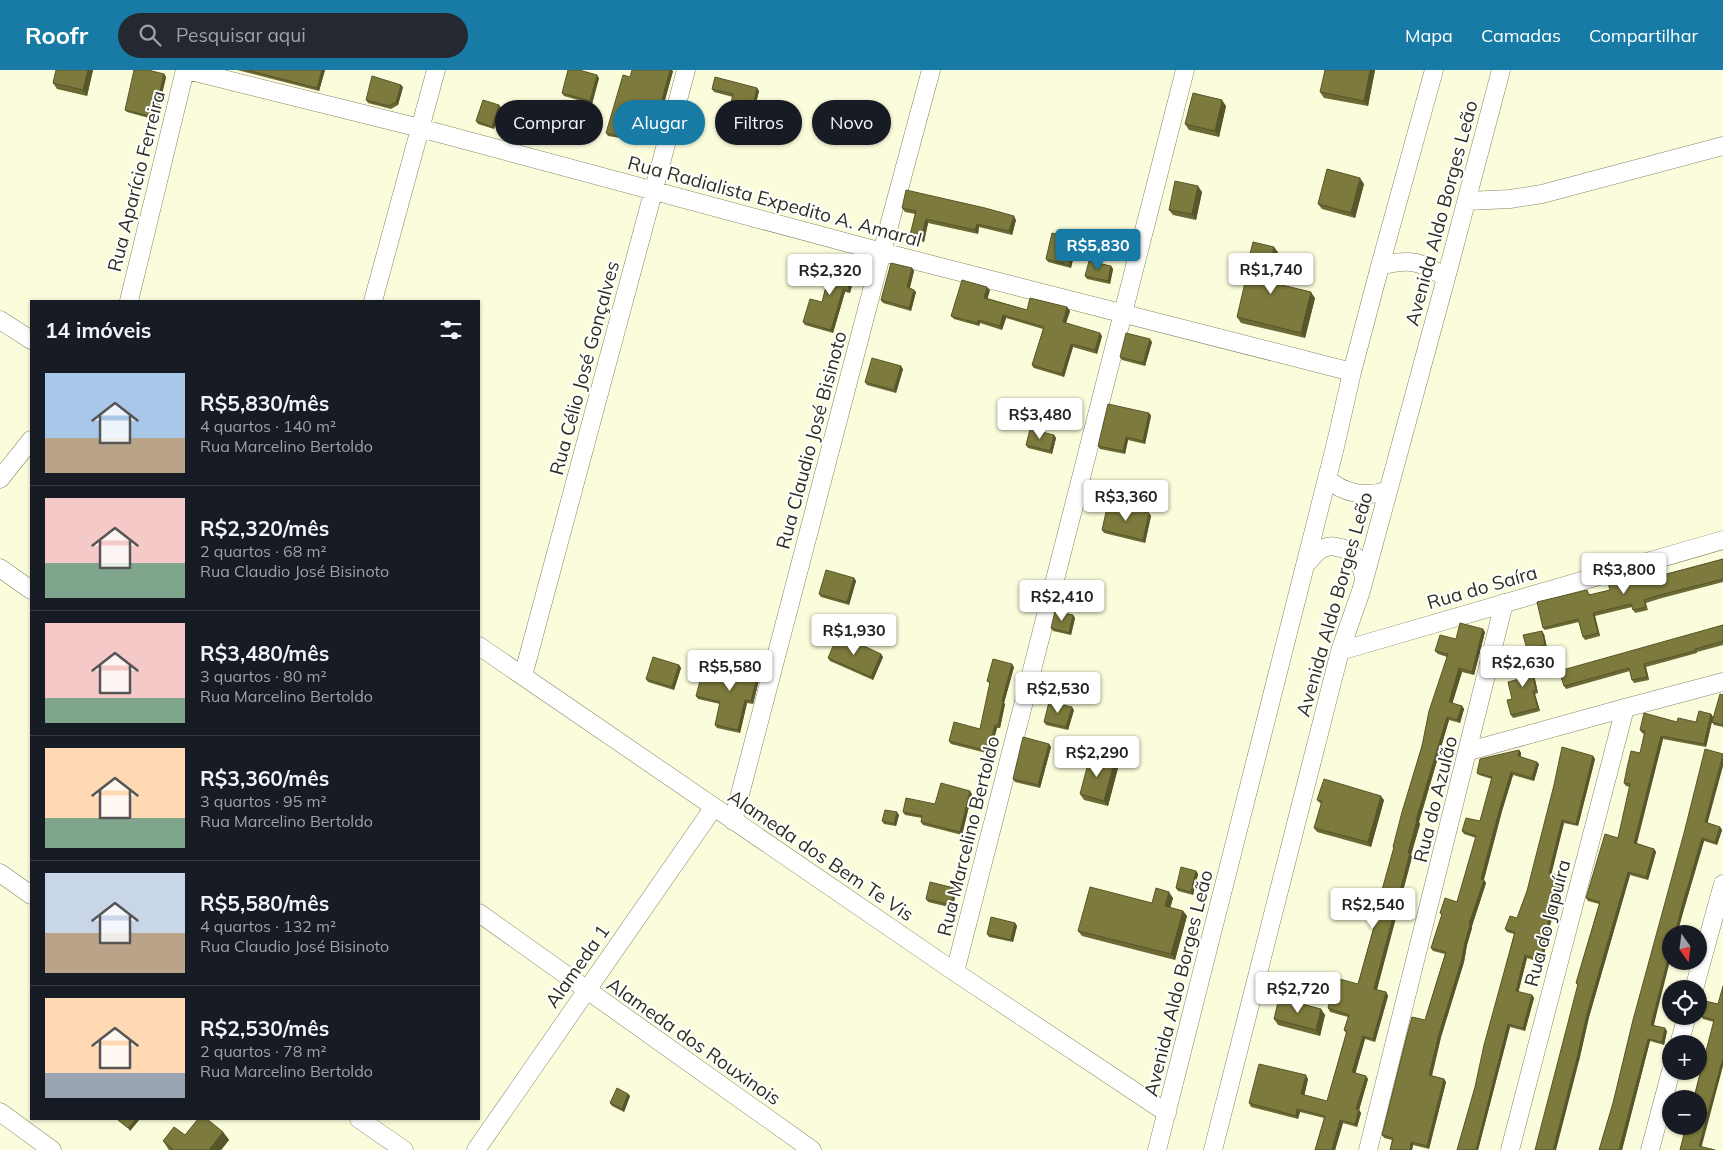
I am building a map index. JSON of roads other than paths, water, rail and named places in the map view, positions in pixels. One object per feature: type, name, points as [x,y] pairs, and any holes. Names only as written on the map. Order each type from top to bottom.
[{"type":"street","name":"Rua Radialista Expedito A. Amaral","points":[[186,70],[420,128],[882,252],[1352,372]]},
{"type":"street","name":"Rua Aparício Ferreira","points":[[129,300],[186,70]]},
{"type":"street","points":[[372,300],[436,70]]},
{"type":"street","name":"Rua Célio José Gonçalves","points":[[523,676],[686,70]]},
{"type":"street","name":"Rua Claudio José Bisinoto","points":[[734,820],[931,70]]},
{"type":"street","name":"Rua Marcelino Bertoldo","points":[[955,972],[1184,70]]},
{"type":"street","name":"Avenida Aldo Borges Leão","points":[[1156,1150],[1306,564],[1352,372],[1434,70]]},
{"type":"street","name":"Avenida Aldo Borges Leão","points":[[1213,1150],[1340,651],[1364,577],[1501,70]]},
{"type":"street","points":[[1467,201],[1510,199],[1542,194],[1723,146]]},
{"type":"street","points":[[1380,266],[1407,261],[1422,264],[1446,278]]},
{"type":"street","points":[[0,320],[30,339]]},
{"type":"street","points":[[0,479],[30,441]]},
{"type":"street","points":[[1327,478],[1334,484],[1358,493],[1370,495],[1388,490]]},
{"type":"street","name":"Rua do Saíra","points":[[1340,651],[1723,540]]},
{"type":"street","points":[[1306,564],[1323,548],[1332,546],[1344,548],[1355,554],[1361,564],[1364,577]]},
{"type":"street","points":[[0,568],[30,589]]},
{"type":"street","name":"Rua do Azulão","points":[[1368,1150],[1469,751],[1504,603]]},
{"type":"street","name":"Alameda dos Bem Te Vis","points":[[480,647],[955,972],[1167,1113]]},
{"type":"street","points":[[1469,751],[1723,682]]},
{"type":"street","name":"Rua do Japuíra","points":[[1510,1150],[1625,708]]},
{"type":"street","name":"Alameda 1","points":[[476,1150],[714,808]]},
{"type":"street","points":[[0,873],[30,894]]},
{"type":"street","points":[[1696,980],[1723,884]]},
{"type":"street","name":"Alameda dos Rouxinois","points":[[480,914],[812,1150]]},
{"type":"street","points":[[1650,1150],[1669,1080]]},
{"type":"street","points":[[0,1112],[52,1150]]},
{"type":"street","points":[[359,1120],[404,1150]]}]
